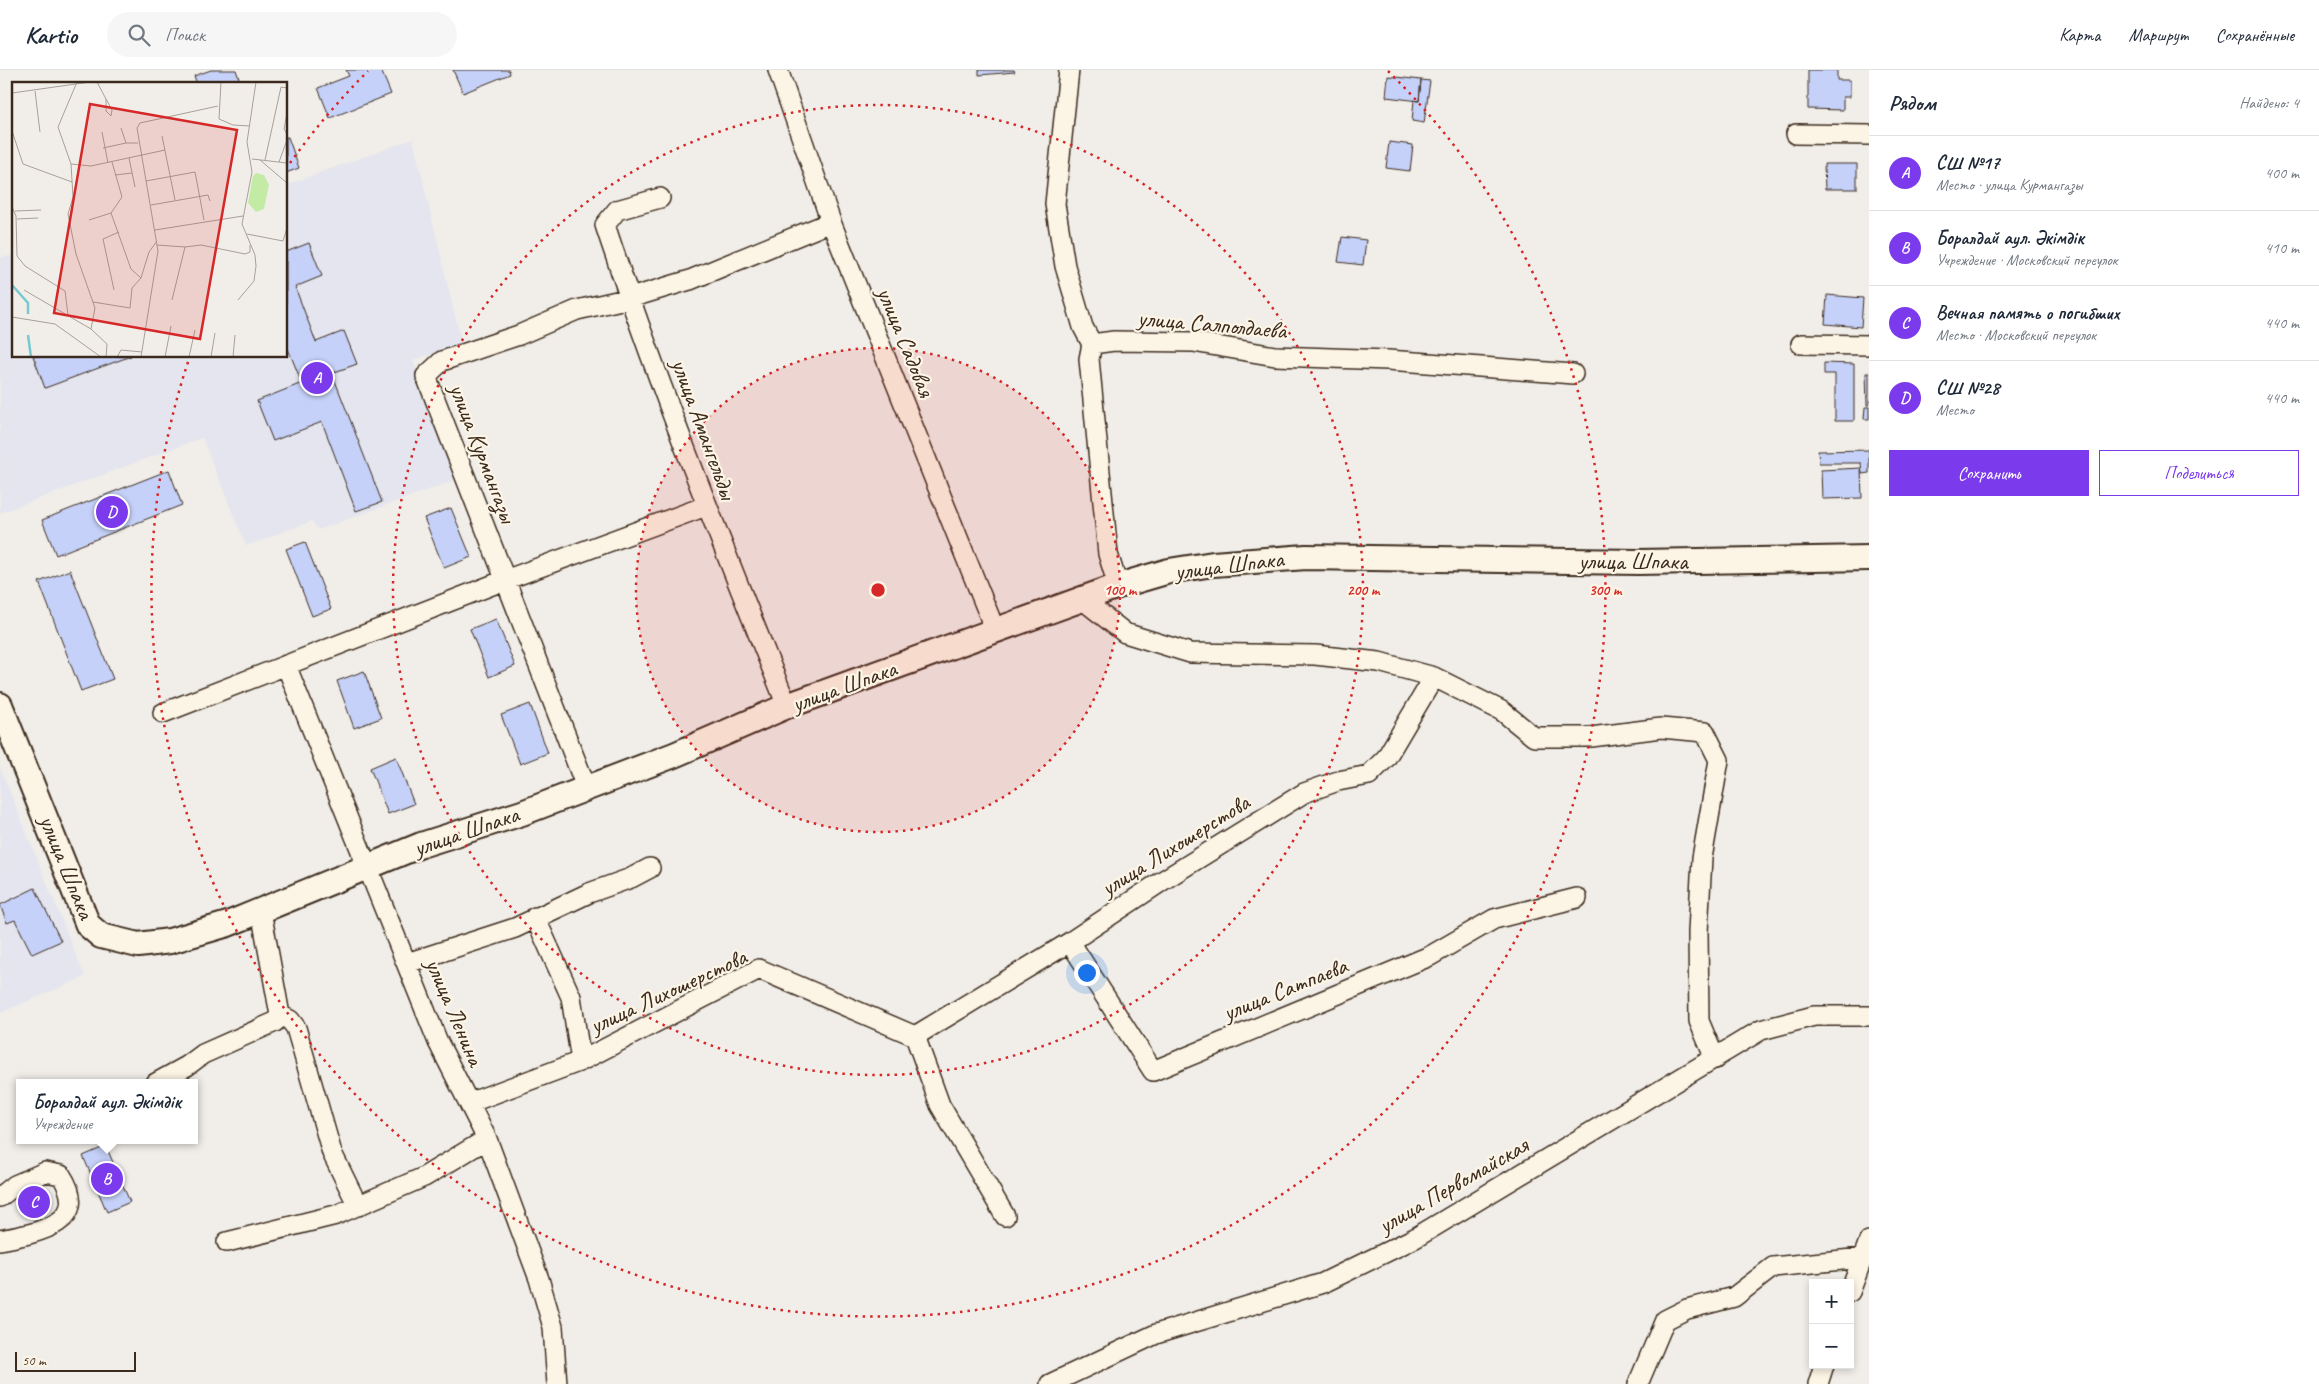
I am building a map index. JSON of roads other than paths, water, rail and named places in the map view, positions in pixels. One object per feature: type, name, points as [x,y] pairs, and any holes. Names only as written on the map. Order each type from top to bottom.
[{"type":"street","name":"улица Садовая","points":[[778,70],[831,222],[995,630]]},
{"type":"street","points":[[1069,70],[1055,204],[1065,266],[1083,328],[1092,344],[1089,359],[1108,554],[1118,586]]},
{"type":"street","points":[[1796,134],[1869,135]]},
{"type":"street","name":"улица Амангельды","points":[[660,198],[617,210],[606,225],[630,298],[706,506],[787,706]]},
{"type":"street","name":"улица Курмангазы","points":[[586,787],[426,376],[442,361],[519,335],[577,310],[630,298],[690,280],[831,222]]},
{"type":"street","name":"улица Салполдаева","points":[[1092,344],[1114,341],[1193,342],[1276,356],[1388,360],[1573,374]]},
{"type":"street","points":[[1801,344],[1869,345]]},
{"type":"street","points":[[163,714],[505,580],[706,506]]},
{"type":"street","name":"улица Шпака","points":[[0,705],[88,925],[101,936],[138,945],[170,941],[228,924],[421,845],[522,812],[674,755],[787,706],[884,673],[995,630],[1118,586],[1169,571],[1213,564],[1306,557],[1638,562],[1869,558]]},
{"type":"street","points":[[1083,600],[1125,633],[1190,653],[1315,654],[1378,662],[1434,677],[1502,711],[1534,737],[1591,737],[1661,728],[1705,732],[1719,760],[1702,858],[1698,932],[1699,1021],[1715,1059]]},
{"type":"street","name":"улица Ленина","points":[[286,665],[438,1042],[487,1139],[538,1279],[553,1327],[557,1384]]},
{"type":"street","name":"улица Лихошерстова","points":[[469,1103],[580,1061],[759,970],[915,1036],[1070,942],[1162,881],[1304,793],[1338,782],[1369,775],[1386,758],[1434,677]]},
{"type":"street","points":[[407,963],[515,928],[589,892],[631,878],[650,868]]},
{"type":"street","name":"улица Сатпаева","points":[[1070,942],[1153,1071],[1430,956],[1494,919],[1577,898]]},
{"type":"street","points":[[163,1079],[187,1066],[203,1054],[275,1022],[280,1015],[262,911]]},
{"type":"street","points":[[535,917],[571,997],[580,1061]]},
{"type":"street","points":[[280,1015],[290,1020],[296,1028],[332,1153],[358,1206]]},
{"type":"street","name":"улица Первомайская","points":[[1050,1384],[1156,1334],[1323,1283],[1406,1242],[1761,1030],[1814,1016],[1869,1016]]},
{"type":"street","points":[[915,1036],[940,1105],[1005,1216]]},
{"type":"street","points":[[227,1242],[336,1216],[424,1177],[487,1139]]},
{"type":"street","points":[[0,1197],[15,1185],[45,1172],[61,1175],[70,1189],[72,1203],[62,1221],[33,1234],[0,1240]]},
{"type":"street","points":[[1854,1281],[1866,1249]]},
{"type":"street","points":[[1638,1384],[1665,1320],[1687,1309],[1734,1297],[1773,1267],[1866,1249]]},
{"type":"street","points":[[1818,1384],[1823,1369]]},
{"type":"place","name":"СШ №17","points":[[317,378]]},
{"type":"place","name":"СШ №28","points":[[112,512]]},
{"type":"place","name":"Боралдай аул. Әкімдік","points":[[107,1179]]},
{"type":"place","name":"Вечная память о погибших","points":[[34,1202]]}]
